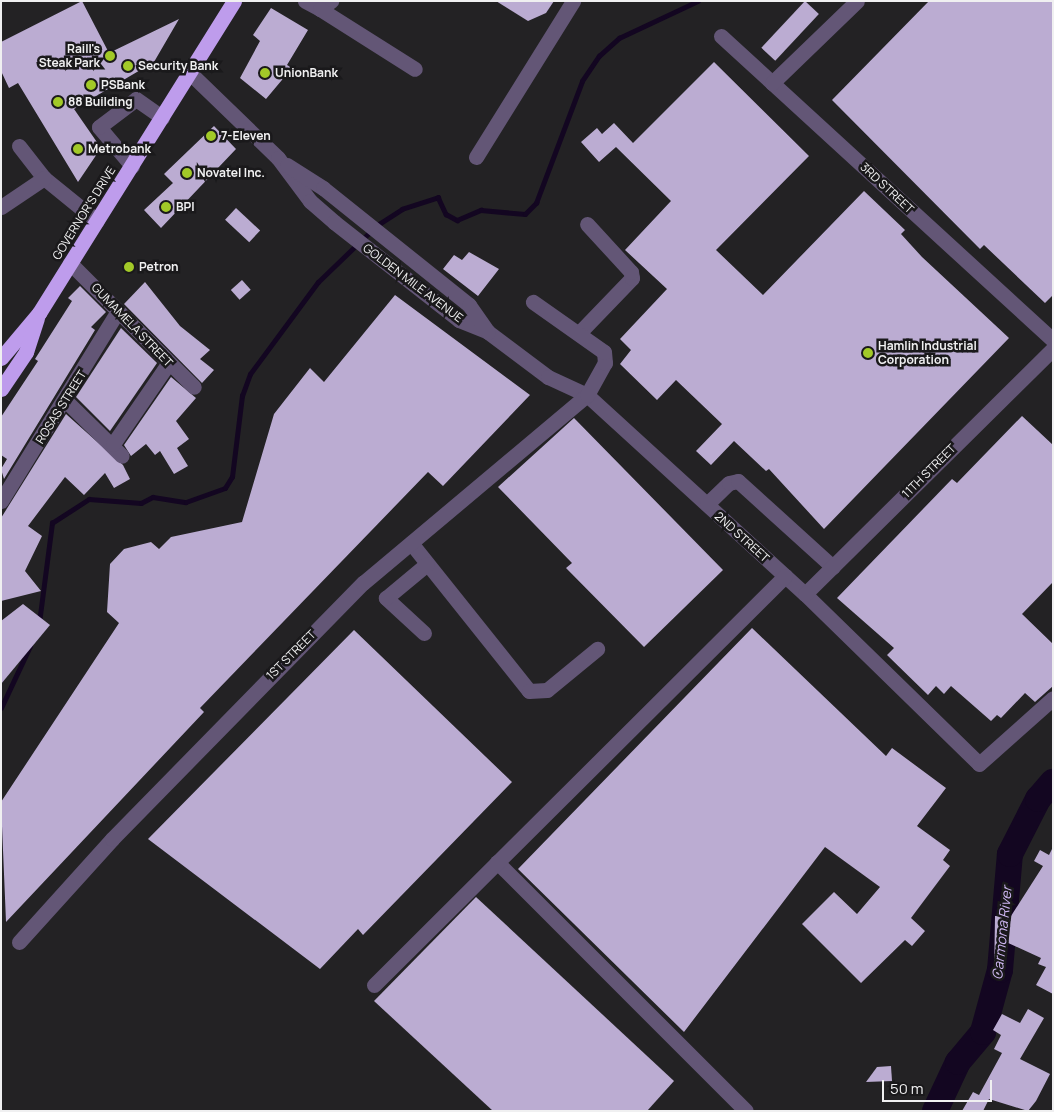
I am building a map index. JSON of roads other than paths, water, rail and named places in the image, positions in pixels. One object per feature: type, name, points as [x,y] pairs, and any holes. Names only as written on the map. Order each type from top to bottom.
[{"type":"highway","name":"GOVERNOR'S DRIVE","points":[[1,358],[39,313],[234,1]]},
{"type":"highway","name":"GOVERNOR'S DRIVE","points":[[1,389],[26,352],[39,313]]},
{"type":"street","points":[[304,1],[325,5],[415,69]]},
{"type":"street","points":[[476,157],[573,1]]},
{"type":"street","points":[[772,83],[857,1]]},
{"type":"street","name":"3RD STREET","points":[[721,36],[1053,340]]},
{"type":"street","name":"GOLDEN MILE AVENUE","points":[[190,73],[278,158],[346,208],[469,305],[488,332]]},
{"type":"street","points":[[132,166],[99,127],[136,99],[162,117]]},
{"type":"street","points":[[18,146],[44,178],[97,221]]},
{"type":"street","name":"GOLDEN MILE AVENUE","points":[[278,158],[310,201],[334,222],[459,320],[488,332]]},
{"type":"street","points":[[1,207],[44,178]]},
{"type":"street","points":[[580,332],[632,278],[631,272],[587,224]]},
{"type":"street","name":"GUMAMELA STREET","points":[[70,263],[168,364],[194,387]]},
{"type":"street","points":[[533,302],[580,332],[604,352],[605,363],[587,395]]},
{"type":"street","name":"ROSAS STREET","points":[[1,501],[66,401],[118,312]]},
{"type":"street","name":"2ND STREET","points":[[488,332],[548,377],[587,395],[805,594],[979,764],[1053,698]]},
{"type":"street","name":"11TH STREET","points":[[805,594],[1053,349]]},
{"type":"street","points":[[113,444],[168,364]]},
{"type":"street","name":"1ST STREET","points":[[18,942],[275,671],[363,583],[587,395]]},
{"type":"street","points":[[66,401],[113,444],[122,456]]},
{"type":"street","points":[[706,504],[729,483],[738,482],[833,566]]},
{"type":"street","points":[[411,543],[529,691],[547,690],[597,649]]},
{"type":"street","points":[[424,633],[386,598],[427,564]]},
{"type":"street","points":[[374,985],[785,576]]},
{"type":"street","points":[[497,862],[746,1111]]},
{"type":"waterway","points":[[376,226],[402,209],[438,197],[446,214],[457,220],[481,210],[525,214],[536,203],[582,81],[599,56],[619,38],[698,1]]},
{"type":"waterway","points":[[39,623],[52,523],[89,499],[141,503],[153,497],[186,502],[225,488],[232,477],[242,396],[250,374],[318,282],[371,231]]},
{"type":"waterway","points":[[1,708],[30,646]]},
{"type":"waterway","name":"Carmona River","points":[[935,1111],[958,1062],[983,1032],[1000,970],[1010,854],[1038,799],[1053,782]]},
{"type":"place","name":"Raill's Steak Park","points":[[110,56]]},
{"type":"place","name":"Security Bank","points":[[128,66]]},
{"type":"place","name":"UnionBank","points":[[265,73]]},
{"type":"place","name":"PSBank","points":[[91,85]]},
{"type":"place","name":"88 Building","points":[[58,102]]},
{"type":"place","name":"7-Eleven","points":[[211,136]]},
{"type":"place","name":"Metrobank","points":[[78,149]]},
{"type":"place","name":"Novatel Inc.","points":[[187,173]]},
{"type":"place","name":"BPI","points":[[166,207]]},
{"type":"place","name":"Petron","points":[[129,267]]},
{"type":"place","name":"Hamlin Industrial Corporation","points":[[868,353]]}]
